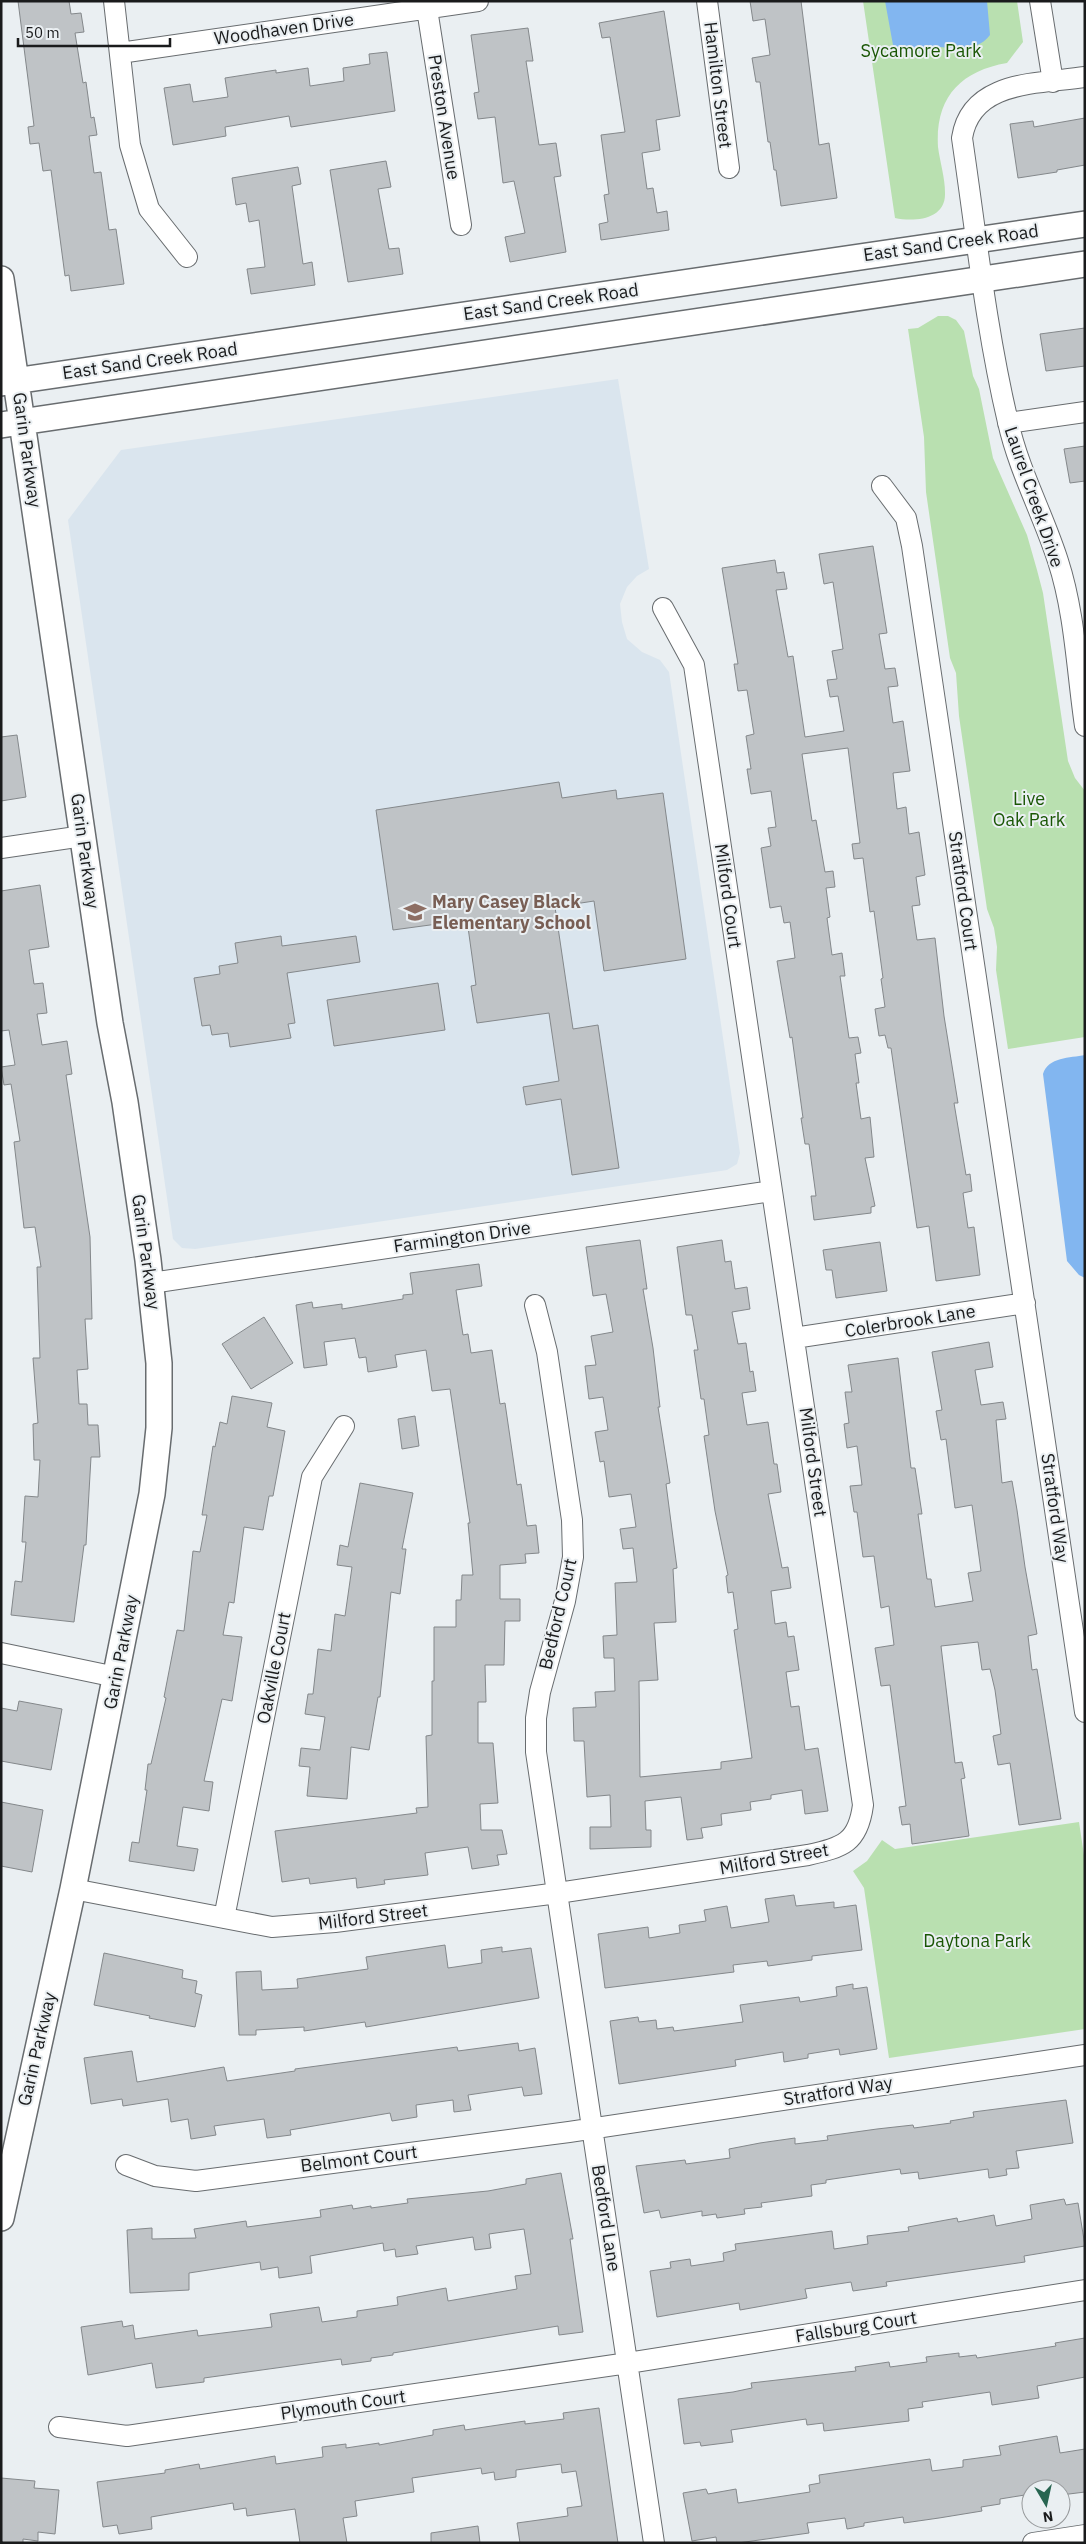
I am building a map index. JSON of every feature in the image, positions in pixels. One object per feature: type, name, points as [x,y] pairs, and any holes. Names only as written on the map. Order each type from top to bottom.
[{"type":"street","points":[[114,1],[130,145],[149,209],[187,257]]},
{"type":"street","name":"Woodhaven Drive","points":[[120,53],[478,1]]},
{"type":"street","name":"Hamilton Street","points":[[707,1],[729,168]]},
{"type":"street","points":[[1040,1],[1053,82]]},
{"type":"street","name":"Preston Avenue","points":[[427,9],[461,224]]},
{"type":"street","name":"Laurel Creek Drive","points":[[1085,77],[998,91],[977,104],[965,121],[962,138],[976,240],[1008,423],[1021,470],[1077,606],[1085,726]]},
{"type":"street","name":"East Sand Creek Road","points":[[9,382],[1085,224]]},
{"type":"street","points":[[12,424],[1085,264]]},
{"type":"street","name":"Garin Parkway","points":[[1,279],[12,424],[83,836],[151,1282],[159,1363],[159,1428],[152,1494],[73,1889],[1,2218]]},
{"type":"street","points":[[1008,423],[1085,412]]},
{"type":"street","name":"Stratford Court","points":[[882,486],[906,518],[912,546],[1025,1304]]},
{"type":"street","name":"Milford Court","points":[[663,608],[694,665],[772,1191]]},
{"type":"street","points":[[1,848],[83,836]]},
{"type":"street","name":"Farmington Drive","points":[[151,1282],[772,1191]]},
{"type":"street","name":"Milford Street","points":[[73,1889],[272,1927],[335,1922],[558,1893],[808,1855],[836,1849],[852,1839],[861,1822],[864,1805],[772,1191]]},
{"type":"street","name":"Colerbrook Lane","points":[[794,1338],[1025,1304]]},
{"type":"street","name":"Stratford Way","points":[[1025,1304],[1085,1712]]},
{"type":"street","name":"Bedford Court","points":[[535,1305],[547,1352],[572,1529],[573,1557],[565,1601],[540,1692],[536,1718],[536,1752],[558,1893]]},
{"type":"street","name":"Oakville Court","points":[[224,1918],[312,1476],[344,1426]]},
{"type":"street","points":[[1,1653],[116,1677]]},
{"type":"street","name":"Bedford Lane","points":[[558,1893],[654,2543]]},
{"type":"street","name":"Stratford Way","points":[[592,2128],[1085,2055]]},
{"type":"street","name":"Belmont Court","points":[[126,2165],[154,2176],[196,2180],[592,2128]]},
{"type":"street","name":"Fallsburg Court","points":[[628,2363],[1085,2290]]},
{"type":"street","name":"Plymouth Court","points":[[59,2427],[128,2436],[628,2363]]},
{"type":"street","points":[[1032,2543],[1085,2535]]},
{"type":"shaded area","name":"Mary Casey Black Elementary School","points":[[618,379],[649,569],[637,576],[627,587],[620,604],[622,622],[627,639],[642,652],[660,660],[669,672],[740,1153],[737,1164],[727,1170],[195,1249],[182,1248],[173,1239],[68,520],[121,450]]},
{"type":"green space","name":"Sycamore Park","points":[[863,1],[1017,1],[1023,42],[1007,63],[990,67],[964,80],[946,101],[938,130],[938,147],[945,187],[944,202],[935,214],[928,217],[911,220],[895,218]]},
{"type":"green space","name":"Live Oak Park","points":[[938,316],[948,316],[956,320],[964,331],[973,376],[979,389],[993,458],[1027,535],[1037,570],[1043,593],[1068,761],[1075,778],[1085,791],[1085,1037],[1008,1049],[996,970],[997,947],[994,928],[987,909],[959,716],[956,673],[950,658],[926,492],[924,437],[908,329],[918,328]]},
{"type":"green space","name":"Daytona Park","points":[[1079,1822],[1085,1862],[1085,2029],[889,2058],[864,1888],[853,1871],[867,1861],[882,1840],[895,1849]]},
{"type":"water","points":[[885,1],[987,1],[990,35],[985,41],[971,47],[932,46],[916,52],[902,52],[893,45]]},
{"type":"water","points":[[1085,1055],[1085,1278],[1079,1275],[1067,1261],[1043,1074],[1046,1068],[1055,1061]]},
{"type":"building","points":[[18,1],[69,1],[71,14],[81,13],[84,32],[75,33],[83,83],[86,82],[91,118],[94,117],[97,135],[89,136],[94,173],[101,172],[109,230],[116,229],[124,284],[71,291],[69,275],[65,276],[51,170],[43,171],[39,143],[30,144],[28,127],[34,126]]},
{"type":"building","points":[[750,1],[801,1],[819,145],[829,143],[837,198],[781,206],[776,170],[774,170],[770,142],[768,142],[760,82],[756,82],[752,58],[770,55],[765,19],[753,21]]},
{"type":"building","points":[[664,11],[680,116],[656,120],[660,150],[642,153],[647,189],[653,188],[657,213],[667,211],[669,230],[601,240],[599,224],[608,222],[604,195],[609,194],[601,135],[625,132],[610,37],[602,38],[599,23]]},
{"type":"building","points":[[528,28],[533,61],[526,61],[539,145],[556,143],[561,176],[554,177],[566,252],[510,262],[505,237],[525,233],[514,181],[503,183],[495,117],[478,119],[474,93],[479,92],[471,35]]},
{"type":"building","points":[[387,52],[395,111],[291,127],[289,116],[225,127],[226,136],[173,145],[164,88],[190,84],[193,102],[228,97],[225,78],[276,70],[276,73],[308,68],[310,86],[344,81],[343,68],[370,64],[369,54]]},
{"type":"building","points":[[1085,118],[1085,165],[1057,170],[1057,172],[1018,178],[1010,124],[1033,121],[1034,127]]},
{"type":"building","points":[[386,161],[391,187],[378,189],[389,249],[399,248],[403,274],[348,282],[330,170]]},
{"type":"building","points":[[298,167],[301,184],[292,186],[303,264],[312,262],[315,285],[251,294],[247,269],[265,267],[259,220],[249,222],[246,203],[236,205],[232,178]]},
{"type":"building","points":[[1085,328],[1085,366],[1046,371],[1040,334]]},
{"type":"building","points":[[1085,446],[1085,481],[1070,483],[1064,449]]},
{"type":"building","points":[[873,546],[887,633],[879,634],[885,669],[895,668],[898,686],[888,687],[893,723],[903,721],[910,771],[893,773],[897,809],[906,807],[909,834],[919,832],[925,875],[916,877],[920,905],[912,906],[917,940],[935,938],[944,1016],[958,1103],[954,1103],[966,1175],[970,1174],[972,1191],[963,1193],[968,1228],[974,1227],[980,1275],[936,1281],[929,1226],[917,1228],[891,1048],[888,1048],[885,1035],[879,1036],[875,1009],[885,1007],[881,979],[883,978],[874,911],[870,912],[863,858],[854,859],[852,844],[860,843],[848,748],[802,754],[812,821],[816,820],[825,872],[833,871],[835,887],[826,888],[830,917],[827,918],[832,955],[842,953],[845,976],[840,976],[849,1038],[858,1037],[861,1053],[855,1054],[859,1083],[856,1083],[861,1119],[870,1117],[874,1157],[865,1158],[875,1206],[871,1207],[871,1213],[814,1220],[811,1196],[816,1196],[809,1144],[805,1144],[792,1037],[790,1038],[777,961],[795,958],[790,922],[784,923],[781,906],[770,908],[761,848],[771,846],[768,828],[776,827],[771,791],[751,794],[747,769],[751,769],[746,736],[754,734],[747,690],[738,691],[734,664],[738,664],[722,568],[775,560],[777,573],[784,572],[787,589],[776,590],[788,657],[793,656],[805,737],[844,731],[838,696],[830,697],[827,680],[837,679],[832,651],[843,649],[833,582],[824,584],[819,554]]},
{"type":"building","points":[[17,735],[26,797],[1,801],[1,737]]},
{"type":"building","points":[[559,782],[562,798],[616,790],[617,799],[663,793],[686,959],[604,971],[594,901],[555,907],[573,1029],[598,1025],[619,1168],[572,1175],[561,1099],[526,1105],[523,1087],[559,1081],[549,1013],[477,1023],[471,986],[476,985],[467,920],[393,930],[376,810]]},
{"type":"building","points":[[40,885],[49,947],[29,950],[34,984],[43,983],[47,1013],[37,1014],[42,1045],[67,1041],[72,1074],[66,1075],[90,1237],[92,1319],[85,1319],[88,1369],[77,1370],[79,1404],[87,1404],[88,1425],[98,1425],[100,1457],[91,1457],[86,1545],[84,1545],[74,1622],[11,1615],[15,1581],[22,1582],[26,1542],[22,1542],[25,1496],[38,1497],[40,1460],[34,1460],[33,1424],[38,1423],[33,1358],[40,1358],[37,1267],[41,1267],[35,1227],[24,1228],[14,1142],[20,1141],[11,1084],[4,1085],[1,1067],[15,1065],[9,1030],[1,1031],[1,891]]},
{"type":"building","points":[[281,936],[282,946],[356,936],[360,962],[287,973],[295,1023],[288,1024],[291,1038],[230,1047],[228,1033],[212,1035],[210,1025],[202,1026],[194,978],[220,974],[219,966],[238,963],[235,943]]},
{"type":"building","points":[[438,983],[445,1030],[334,1046],[327,1000]]},
{"type":"building","points":[[640,1240],[647,1289],[643,1289],[653,1348],[660,1407],[658,1407],[670,1483],[666,1484],[677,1568],[673,1569],[676,1622],[654,1623],[658,1680],[639,1681],[640,1777],[721,1769],[721,1762],[752,1758],[734,1630],[738,1629],[733,1592],[728,1593],[726,1576],[728,1575],[715,1511],[704,1436],[709,1435],[704,1399],[701,1399],[694,1350],[698,1350],[692,1315],[686,1315],[677,1247],[722,1240],[725,1262],[731,1261],[735,1289],[747,1287],[750,1309],[732,1312],[738,1344],[746,1343],[750,1372],[753,1371],[756,1391],[742,1393],[747,1425],[768,1422],[774,1464],[777,1464],[781,1492],[768,1494],[782,1568],[788,1567],[791,1588],[771,1591],[775,1624],[786,1622],[788,1637],[794,1636],[799,1670],[786,1672],[791,1707],[799,1706],[805,1750],[818,1748],[828,1811],[805,1814],[802,1790],[771,1795],[771,1799],[750,1802],[751,1810],[721,1814],[722,1825],[701,1828],[703,1838],[687,1840],[681,1797],[645,1801],[646,1830],[651,1830],[651,1847],[590,1849],[590,1827],[611,1827],[610,1795],[587,1797],[584,1741],[574,1741],[573,1708],[596,1707],[595,1692],[615,1691],[614,1658],[604,1658],[603,1636],[617,1635],[615,1583],[637,1582],[633,1548],[623,1549],[620,1529],[636,1527],[631,1494],[609,1497],[604,1461],[600,1462],[595,1432],[608,1430],[603,1397],[589,1399],[585,1366],[596,1365],[591,1336],[613,1332],[606,1294],[593,1296],[586,1247]]},
{"type":"building","points":[[880,1242],[887,1291],[836,1298],[832,1270],[826,1270],[823,1250]]},
{"type":"building","points":[[479,1264],[482,1286],[456,1290],[463,1335],[468,1334],[471,1353],[492,1350],[500,1404],[505,1403],[517,1485],[521,1484],[527,1526],[536,1525],[539,1553],[525,1554],[526,1563],[500,1565],[500,1599],[520,1599],[520,1621],[505,1621],[504,1665],[485,1665],[486,1702],[478,1702],[478,1743],[493,1743],[498,1803],[480,1804],[481,1830],[502,1830],[507,1854],[497,1855],[499,1865],[472,1869],[468,1847],[425,1853],[428,1875],[384,1880],[385,1884],[357,1888],[356,1878],[310,1884],[309,1878],[282,1882],[275,1831],[417,1813],[416,1808],[428,1807],[426,1736],[432,1735],[434,1627],[456,1627],[456,1600],[461,1600],[462,1575],[473,1575],[468,1523],[470,1523],[450,1389],[432,1391],[426,1350],[395,1355],[397,1367],[368,1372],[366,1357],[359,1358],[355,1338],[324,1342],[327,1365],[304,1368],[296,1305],[312,1302],[313,1308],[342,1304],[342,1309],[403,1299],[403,1295],[413,1294],[410,1273]]},
{"type":"building","points":[[264,1317],[293,1363],[251,1389],[222,1344]]},
{"type":"building","points":[[989,1342],[993,1367],[975,1370],[981,1405],[1003,1402],[1006,1419],[996,1420],[1002,1483],[1012,1481],[1037,1634],[1028,1636],[1032,1670],[1037,1669],[1061,1819],[1019,1825],[1010,1763],[998,1765],[993,1736],[1001,1734],[990,1669],[982,1670],[978,1642],[941,1646],[955,1763],[962,1762],[965,1778],[961,1779],[969,1836],[912,1844],[910,1824],[902,1825],[899,1807],[906,1806],[890,1685],[881,1686],[875,1648],[894,1645],[889,1606],[881,1608],[874,1556],[863,1557],[857,1512],[854,1512],[850,1486],[862,1485],[857,1446],[847,1448],[844,1424],[849,1423],[845,1392],[852,1392],[848,1365],[898,1358],[911,1468],[915,1468],[922,1514],[918,1514],[927,1579],[931,1579],[935,1607],[973,1601],[968,1573],[981,1571],[972,1505],[955,1508],[946,1439],[941,1440],[936,1411],[942,1410],[932,1352]]},
{"type":"building","points":[[232,1396],[272,1403],[267,1427],[285,1431],[273,1496],[269,1496],[263,1530],[244,1527],[234,1603],[229,1602],[223,1635],[242,1637],[232,1701],[222,1699],[204,1781],[213,1782],[209,1811],[183,1807],[177,1846],[198,1849],[194,1871],[129,1861],[132,1842],[139,1843],[147,1790],[145,1790],[148,1764],[151,1764],[166,1698],[164,1697],[177,1630],[184,1631],[193,1551],[200,1552],[207,1515],[202,1515],[213,1446],[215,1447],[220,1422],[227,1424]]},
{"type":"building","points":[[415,1416],[419,1446],[402,1449],[398,1419]]},
{"type":"building","points":[[360,1483],[413,1493],[402,1549],[406,1549],[400,1594],[391,1592],[380,1697],[378,1697],[369,1750],[351,1747],[347,1799],[307,1796],[310,1767],[299,1766],[301,1748],[320,1750],[325,1717],[305,1714],[308,1694],[313,1694],[318,1649],[331,1651],[335,1614],[345,1616],[352,1567],[337,1565],[340,1545],[348,1547]]},
{"type":"building","points":[[19,1701],[62,1709],[51,1770],[1,1761],[1,1708],[17,1711]]},
{"type":"building","points":[[1,1802],[43,1810],[32,1872],[1,1866]]},
{"type":"building","points":[[794,1895],[796,1906],[834,1902],[834,1908],[856,1905],[862,1950],[812,1956],[812,1960],[768,1966],[767,1961],[733,1965],[734,1972],[605,1988],[598,1934],[648,1927],[649,1938],[680,1933],[679,1925],[706,1921],[704,1910],[727,1906],[731,1928],[769,1922],[765,1899]]},
{"type":"building","points":[[445,1945],[448,1968],[482,1963],[481,1950],[502,1947],[502,1952],[531,1948],[539,1998],[366,2027],[365,2022],[304,2031],[304,2027],[256,2030],[256,2035],[239,2035],[236,1972],[261,1971],[262,1990],[298,1988],[297,1979],[368,1969],[366,1957]]},
{"type":"building","points":[[104,1953],[183,1970],[182,1978],[197,1981],[195,1993],[202,1995],[195,2027],[94,2005]]},
{"type":"building","points":[[853,1984],[853,1989],[867,1987],[877,2049],[840,2055],[839,2049],[808,2054],[808,2058],[784,2062],[783,2052],[735,2060],[736,2066],[619,2084],[610,2021],[638,2017],[639,2022],[656,2020],[657,2029],[673,2027],[674,2031],[743,2022],[740,2005],[799,1997],[800,2002],[837,1996],[836,1987]]},
{"type":"building","points":[[518,2043],[519,2051],[535,2048],[542,2094],[524,2096],[522,2087],[468,2095],[471,2110],[454,2112],[453,2100],[416,2105],[417,2117],[392,2121],[390,2113],[290,2130],[291,2135],[267,2138],[264,2119],[214,2126],[216,2135],[191,2139],[188,2119],[171,2122],[168,2099],[123,2106],[122,2099],[91,2104],[84,2058],[132,2051],[137,2082],[224,2067],[227,2081],[295,2071],[295,2069],[457,2047],[458,2051]]},
{"type":"building","points":[[1066,2100],[1073,2143],[1016,2151],[1019,2168],[1006,2169],[1007,2175],[989,2178],[988,2169],[919,2179],[918,2172],[901,2174],[900,2169],[826,2180],[826,2183],[811,2185],[812,2196],[761,2203],[762,2207],[744,2209],[745,2214],[717,2218],[716,2214],[702,2216],[702,2211],[661,2218],[659,2210],[644,2213],[636,2166],[685,2160],[686,2164],[730,2158],[729,2149],[760,2143],[795,2138],[795,2144],[828,2140],[827,2136],[877,2129],[913,2125],[914,2128],[951,2123],[950,2121],[974,2117],[973,2112]]},
{"type":"building","points":[[561,2173],[573,2239],[570,2239],[583,2332],[559,2335],[558,2326],[393,2353],[393,2355],[371,2358],[371,2361],[342,2365],[341,2359],[204,2378],[204,2382],[156,2388],[152,2363],[88,2375],[81,2327],[122,2321],[123,2327],[133,2325],[135,2339],[197,2330],[198,2336],[272,2327],[270,2314],[319,2307],[322,2322],[357,2317],[357,2311],[398,2305],[397,2297],[446,2288],[448,2301],[517,2289],[515,2276],[531,2274],[524,2229],[489,2234],[491,2248],[475,2250],[473,2237],[416,2246],[418,2254],[396,2257],[395,2249],[384,2251],[383,2243],[310,2256],[312,2273],[279,2278],[278,2267],[261,2270],[260,2262],[189,2273],[189,2290],[130,2293],[127,2230],[152,2228],[152,2239],[196,2238],[194,2229],[246,2221],[247,2227],[321,2217],[320,2210],[352,2205],[353,2209],[371,2206],[371,2208],[408,2203],[407,2199],[488,2191],[526,2184],[526,2179]]},
{"type":"building","points":[[1064,2199],[1066,2205],[1078,2203],[1085,2246],[1024,2256],[1025,2262],[886,2282],[887,2286],[853,2291],[851,2282],[805,2289],[807,2298],[740,2310],[739,2303],[657,2317],[650,2271],[671,2268],[670,2262],[690,2259],[691,2266],[724,2261],[723,2253],[736,2250],[735,2244],[832,2231],[834,2249],[868,2244],[867,2236],[909,2231],[908,2227],[957,2218],[958,2222],[994,2215],[996,2226],[1032,2219],[1030,2205]]},
{"type":"building","points":[[1085,2338],[1085,2377],[1037,2386],[1039,2398],[992,2405],[990,2392],[922,2402],[923,2407],[908,2409],[909,2421],[824,2431],[823,2423],[807,2425],[806,2419],[731,2430],[733,2442],[701,2446],[700,2442],[684,2444],[678,2399],[752,2388],[751,2383],[856,2371],[855,2367],[889,2362],[890,2367],[927,2362],[926,2357],[959,2353],[959,2357],[976,2355],[977,2358],[1056,2346],[1055,2343]]},
{"type":"building","points":[[599,2408],[618,2543],[520,2543],[517,2523],[568,2516],[567,2508],[582,2506],[576,2471],[562,2473],[561,2464],[516,2470],[516,2477],[495,2480],[494,2472],[482,2474],[481,2468],[412,2478],[414,2492],[355,2501],[357,2516],[343,2518],[347,2543],[300,2543],[295,2509],[247,2516],[246,2508],[234,2510],[233,2503],[151,2517],[152,2529],[119,2534],[117,2525],[103,2527],[97,2482],[165,2473],[165,2470],[199,2464],[200,2469],[275,2456],[276,2464],[323,2457],[322,2447],[346,2444],[346,2448],[379,2443],[379,2445],[433,2435],[433,2430],[464,2425],[465,2430],[525,2421],[525,2424],[564,2419],[563,2413]]},
{"type":"building","points":[[1057,2436],[1060,2453],[1085,2449],[1085,2492],[1071,2494],[1071,2479],[1021,2479],[1021,2496],[1000,2499],[1000,2504],[981,2507],[982,2511],[904,2523],[903,2517],[864,2523],[864,2526],[847,2529],[845,2518],[807,2523],[809,2533],[738,2543],[717,2543],[716,2537],[692,2541],[683,2493],[706,2489],[708,2494],[736,2489],[738,2503],[810,2492],[809,2485],[820,2483],[819,2475],[930,2459],[932,2471],[963,2467],[963,2460],[1001,2455],[999,2446]]},
{"type":"building","points":[[1,2478],[35,2481],[34,2488],[59,2490],[55,2534],[38,2532],[38,2541],[23,2539],[23,2543],[4,2543],[1,2540]]},
{"type":"building","points":[[478,2526],[480,2543],[431,2543],[431,2533]]},
{"type":"place","name":"Mary Casey Black Elementary School","points":[[415,912]]}]
